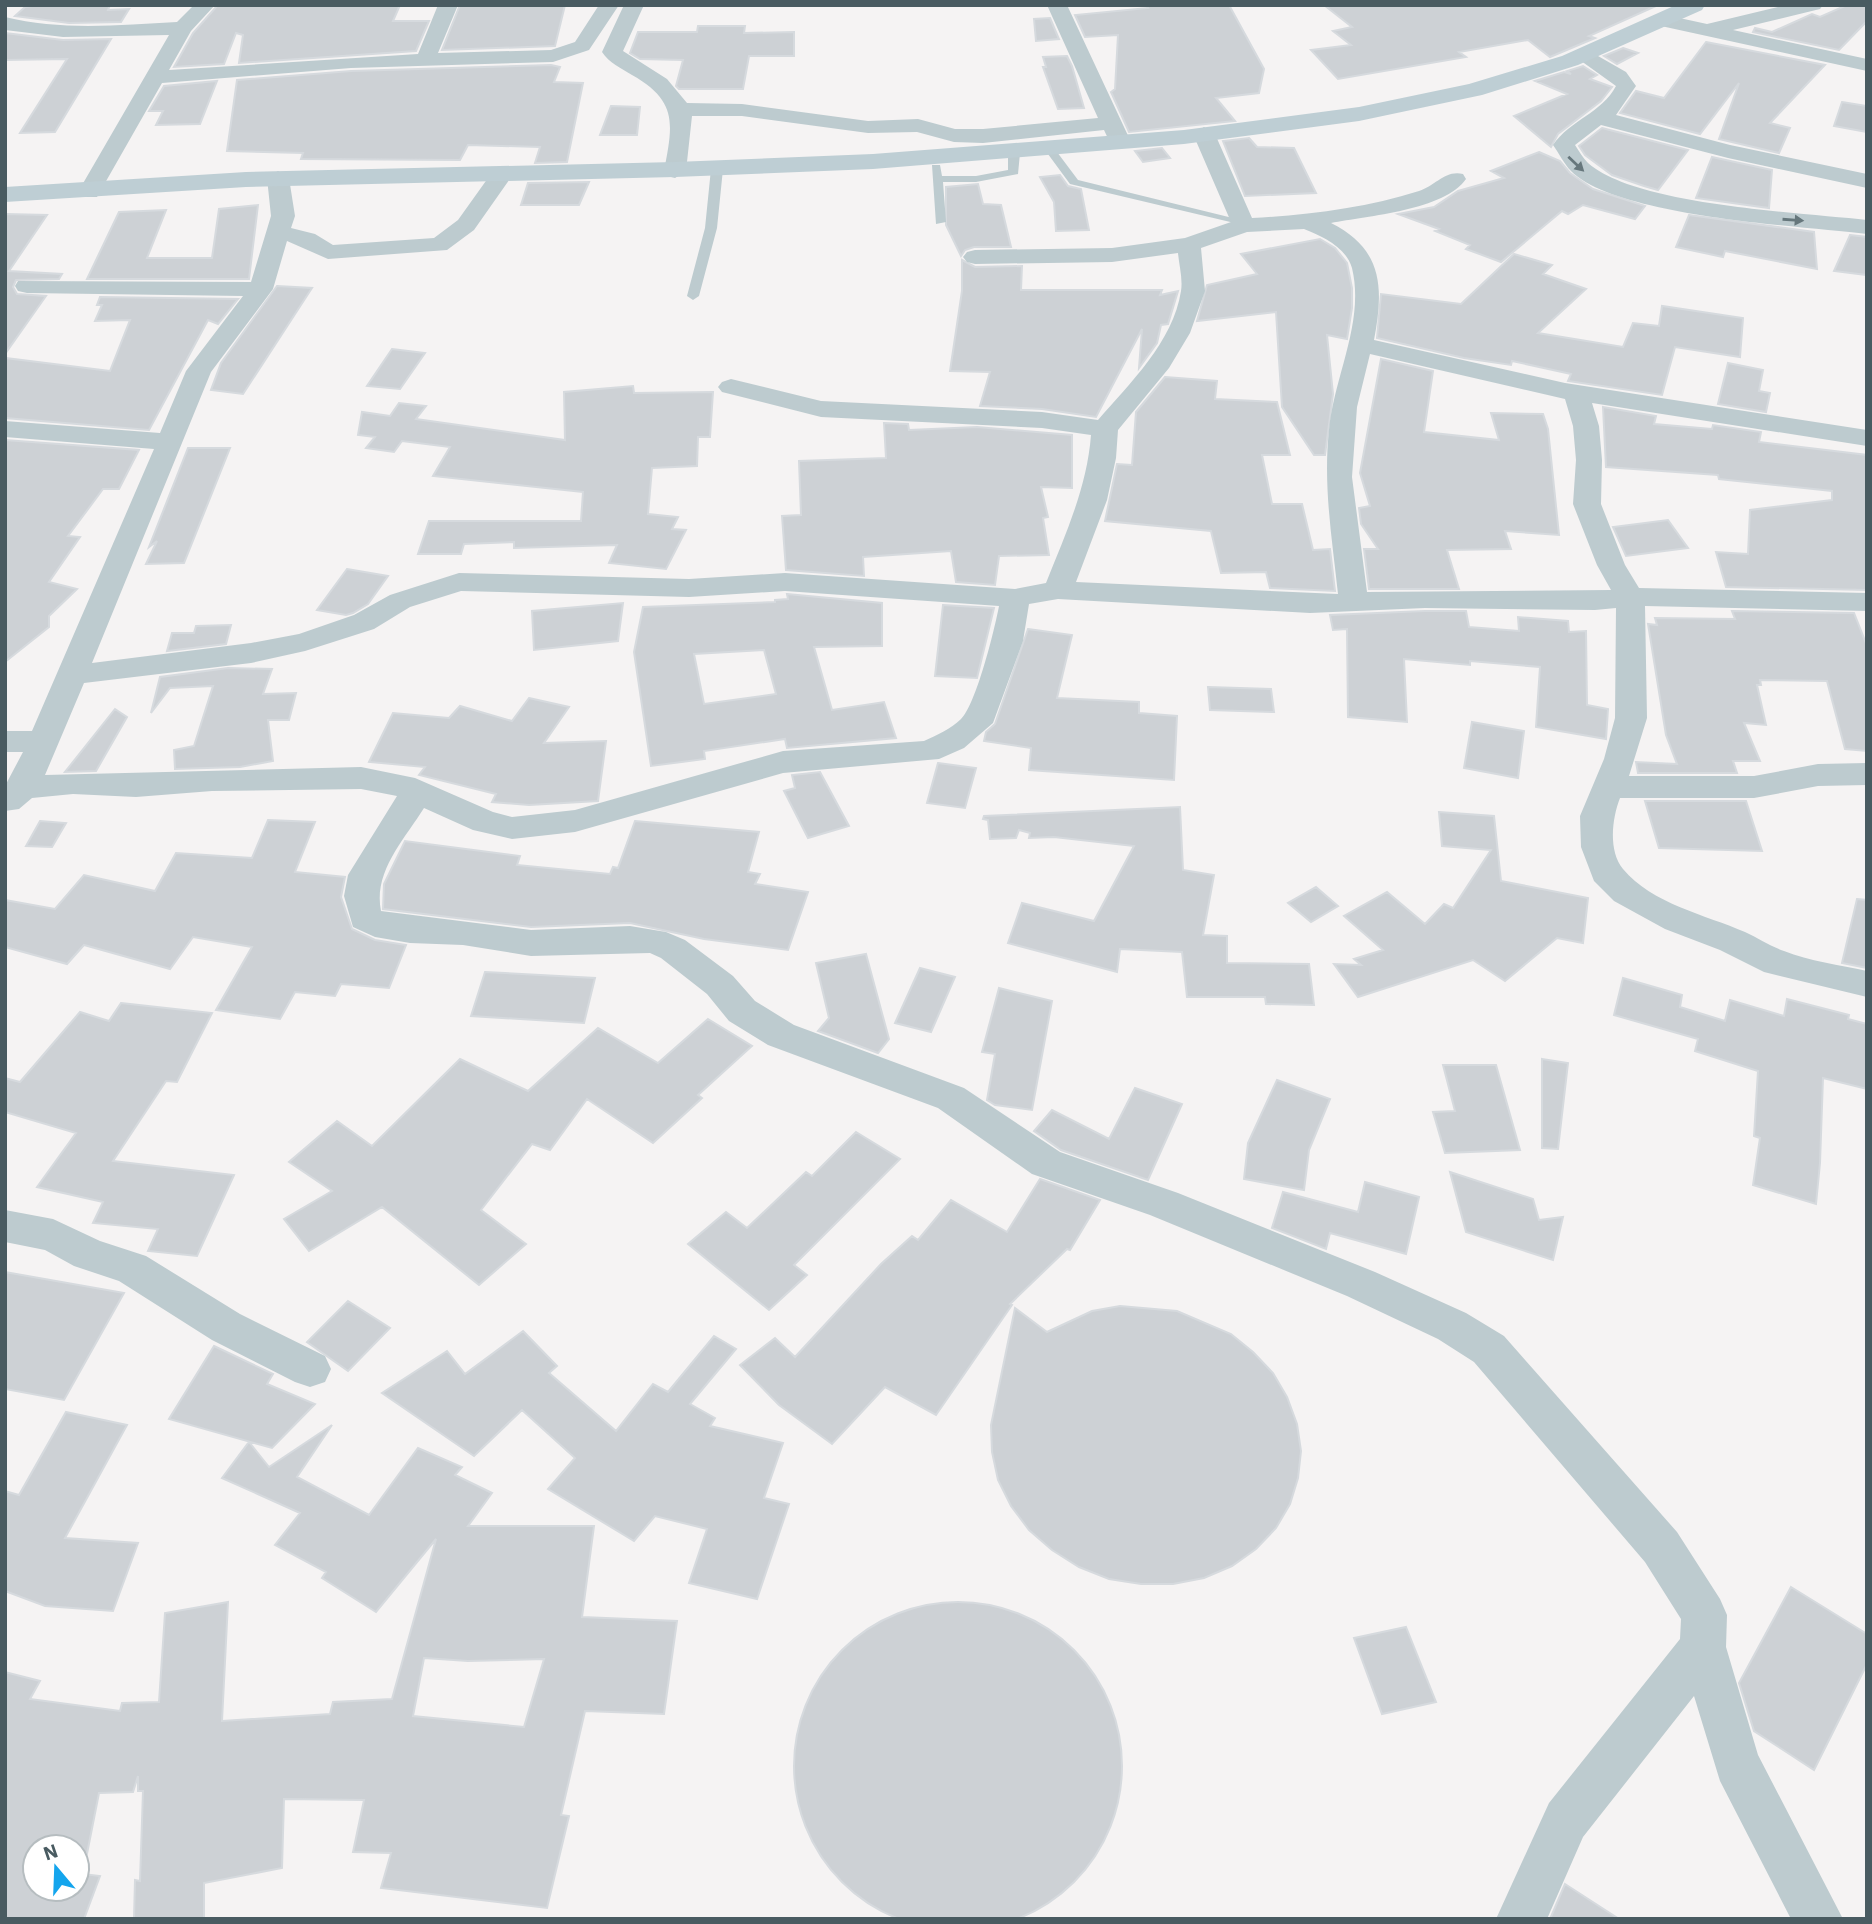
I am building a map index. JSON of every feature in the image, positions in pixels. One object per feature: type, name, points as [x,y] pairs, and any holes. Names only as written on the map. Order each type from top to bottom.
[{"type":"main road","points":[[5,195],[278,178],[502,176],[717,169],[936,169],[1014,153],[1122,145],[1332,116],[1472,90],[1530,75],[1694,5]]},
{"type":"street","points":[[5,12],[10,5]]},
{"type":"street","points":[[89,191],[183,28],[205,5]]},
{"type":"street","points":[[425,61],[447,5]]},
{"type":"street","points":[[156,77],[351,62],[553,56],[575,50],[587,41],[609,5]]},
{"type":"street","points":[[634,5],[612,52],[673,93],[683,125],[675,170]]},
{"type":"street","points":[[1057,5],[1122,145]]},
{"type":"street","points":[[1704,30],[1813,5]]},
{"type":"street","points":[[1661,20],[1867,65]]},
{"type":"street","points":[[5,23],[18,29],[183,28]]},
{"type":"street","points":[[1584,54],[1619,76],[1626,86],[1622,99],[1601,118],[1576,130],[1564,145],[1570,160],[1580,170],[1625,189],[1703,209],[1857,225],[1867,192]]},
{"type":"street","points":[[1622,99],[1647,106]]},
{"type":"street","points":[[680,109],[743,110],[868,127],[918,125],[963,136],[1110,123]]},
{"type":"street","points":[[1601,118],[1728,151],[1867,181]]},
{"type":"street","points":[[1204,134],[1244,223]]},
{"type":"street","points":[[1776,139],[1802,146]]},
{"type":"street","points":[[280,232],[307,239],[328,252],[431,247],[447,242],[471,217],[502,176]]},
{"type":"street","points":[[14,795],[42,742],[71,676],[135,529],[199,371],[261,289],[283,216],[278,178]]},
{"type":"street","points":[[975,257],[1112,255],[1189,244],[1244,223],[1305,222],[1429,196],[1455,179]]},
{"type":"street","points":[[1305,222],[1335,235],[1362,261],[1366,290],[1360,344],[1342,423],[1339,505],[1353,602]]},
{"type":"street","points":[[1058,590],[1093,500],[1103,458],[1105,429],[1160,363],[1178,333],[1193,291],[1189,244]]},
{"type":"street","points":[[27,286],[261,289]]},
{"type":"street","points":[[1360,344],[1576,393],[1867,438]]},
{"type":"street","points":[[731,387],[821,409],[1042,420],[1105,429]]},
{"type":"street","points":[[1576,393],[1586,426],[1589,460],[1587,504],[1606,555],[1629,597],[1634,665],[1631,718],[1609,787],[1596,816],[1598,847],[1606,873],[1626,892],[1676,920],[1732,941],[1776,963],[1867,985]]},
{"type":"street","points":[[5,429],[168,442]]},
{"type":"street","points":[[71,676],[251,653],[305,642],[364,622],[400,601],[459,582],[690,588],[785,582],[1015,598],[1058,590],[1297,603],[1425,599],[1595,601],[1629,597],[1867,601]]},
{"type":"street","points":[[14,795],[73,783],[136,786],[212,780],[349,778],[404,786],[485,822],[512,828],[575,821],[640,805],[783,762],[928,751],[953,741],[977,723],[1008,640],[1015,598]]},
{"type":"street","points":[[5,741],[42,742]]},
{"type":"street","points":[[1609,787],[1754,787],[1818,775],[1867,774]]},
{"type":"street","points":[[418,791],[365,875],[361,896],[365,918],[375,924],[410,930],[463,932],[492,939],[531,943],[630,939],[654,941],[673,949],[720,985],[742,1012],[781,1035],[838,1058],[909,1080],[951,1098],[1046,1163],[1164,1204],[1361,1284],[1452,1326],[1489,1349],[1661,1547],[1703,1615],[1703,1647],[1737,1764],[1818,1919]]},
{"type":"street","points":[[5,1226],[53,1235],[88,1254],[132,1268],[226,1327],[310,1369]]},
{"type":"street","points":[[1521,1919],[1566,1820],[1703,1647]]},
{"type":"lane","points":[[1050,150],[1074,182],[1244,223]]},
{"type":"lane","points":[[693,296],[711,228],[717,169]]},
{"type":"lane","points":[[936,169],[940,222]]},
{"type":"building","points":[[110,5],[108,10],[129,9],[121,22],[69,23],[15,16],[25,7]]},
{"type":"building","points":[[400,5],[393,21],[429,21],[416,51],[239,63],[243,35],[236,33],[224,64],[174,67],[193,33],[217,6]]},
{"type":"building","points":[[460,5],[565,5],[555,46],[442,50]]},
{"type":"building","points":[[1146,5],[1229,5],[1264,69],[1259,93],[1216,98],[1235,121],[1129,132],[1111,92],[1115,89],[1118,35],[1085,37],[1075,15],[1148,8]]},
{"type":"building","points":[[1324,5],[1658,5],[1589,36],[1595,38],[1550,57],[1528,40],[1459,52],[1466,57],[1338,79],[1311,50],[1351,45],[1333,31],[1352,27]]},
{"type":"building","points":[[1847,5],[1867,5],[1867,21],[1839,50],[1753,32],[1755,28],[1772,32],[1812,14],[1820,17]]},
{"type":"building","points":[[1050,18],[1059,39],[1036,41],[1034,19]]},
{"type":"building","points":[[698,26],[745,26],[744,33],[794,32],[794,56],[749,56],[743,89],[679,89],[676,86],[683,60],[640,59],[630,53],[638,32],[697,32]]},
{"type":"building","points":[[5,33],[63,40],[111,39],[55,132],[20,133],[67,59],[5,60]]},
{"type":"building","points":[[1706,42],[1825,65],[1770,123],[1790,128],[1779,153],[1719,139],[1739,83],[1700,134],[1620,113],[1636,91],[1664,98]]},
{"type":"building","points":[[1623,48],[1638,53],[1617,64],[1604,56]]},
{"type":"building","points":[[1067,56],[1084,108],[1058,109],[1043,67],[1046,67],[1043,57]]},
{"type":"building","points":[[551,65],[560,67],[554,82],[583,83],[567,162],[535,163],[540,147],[468,145],[460,160],[301,159],[303,153],[227,151],[237,80],[351,71]]},
{"type":"building","points":[[1583,66],[1597,75],[1590,79],[1612,87],[1601,101],[1558,134],[1551,147],[1514,116],[1567,94],[1535,81],[1564,72],[1571,74],[1567,71]]},
{"type":"building","points":[[217,81],[200,124],[156,125],[163,111],[149,111],[164,86]]},
{"type":"building","points":[[1842,102],[1867,106],[1867,132],[1834,126]]},
{"type":"building","points":[[611,106],[640,107],[637,135],[600,135]]},
{"type":"building","points":[[1602,128],[1688,150],[1658,190],[1612,175],[1585,155],[1579,146]]},
{"type":"building","points":[[1249,138],[1257,147],[1294,148],[1316,193],[1245,196],[1223,141]]},
{"type":"building","points":[[1162,148],[1170,158],[1143,162],[1135,151]]},
{"type":"building","points":[[1539,152],[1560,161],[1570,173],[1593,189],[1645,206],[1635,219],[1583,205],[1568,214],[1562,211],[1501,262],[1466,249],[1470,245],[1435,231],[1439,229],[1398,214],[1434,207],[1458,191],[1504,178],[1491,171]]},
{"type":"building","points":[[1712,157],[1772,170],[1769,208],[1696,198]]},
{"type":"building","points":[[1060,175],[1068,186],[1081,189],[1089,230],[1056,231],[1054,202],[1040,177]]},
{"type":"building","points":[[589,182],[579,205],[521,205],[528,183]]},
{"type":"building","points":[[978,184],[983,204],[1001,205],[1011,247],[974,247],[965,250],[961,256],[946,225],[946,187]]},
{"type":"building","points":[[258,205],[249,279],[87,279],[119,212],[166,210],[147,258],[212,258],[219,209]]},
{"type":"building","points":[[5,214],[47,215],[9,271],[62,274],[59,279],[16,280],[13,287],[17,294],[46,296],[5,354]]},
{"type":"building","points":[[1689,215],[1814,232],[1817,269],[1725,251],[1723,257],[1676,247]]},
{"type":"building","points":[[1850,235],[1867,237],[1867,275],[1834,271]]},
{"type":"building","points":[[1320,239],[1335,248],[1347,263],[1352,288],[1352,308],[1347,339],[1327,335],[1333,394],[1325,455],[1314,455],[1282,407],[1276,312],[1197,321],[1207,285],[1257,274],[1241,254]]},
{"type":"building","points":[[1514,254],[1552,265],[1543,274],[1586,289],[1538,333],[1623,347],[1633,323],[1659,326],[1662,306],[1743,318],[1740,357],[1675,347],[1662,395],[1568,381],[1571,374],[1512,361],[1511,365],[1464,358],[1377,338],[1381,294],[1461,304]]},
{"type":"building","points":[[962,260],[975,267],[1022,266],[1021,290],[1162,290],[1160,295],[1178,291],[1168,324],[1161,325],[1157,343],[1139,368],[1142,329],[1096,417],[1042,409],[980,406],[990,372],[950,371],[962,291]]},
{"type":"building","points":[[277,286],[312,288],[243,394],[211,390],[221,363]]},
{"type":"building","points":[[100,297],[238,299],[218,324],[208,320],[149,430],[5,418],[5,358],[110,371],[130,320],[95,321],[102,305],[97,305]]},
{"type":"building","points":[[392,349],[425,353],[400,389],[367,386]]},
{"type":"building","points":[[1381,359],[1433,371],[1424,432],[1499,440],[1491,413],[1543,414],[1548,429],[1559,535],[1505,531],[1511,549],[1447,550],[1459,589],[1369,589],[1364,549],[1378,549],[1361,524],[1359,508],[1370,506],[1360,473]]},
{"type":"building","points":[[1728,363],[1763,370],[1759,391],[1770,393],[1766,412],[1718,404]]},
{"type":"building","points":[[1165,377],[1217,381],[1215,399],[1277,402],[1290,455],[1262,455],[1272,504],[1302,504],[1313,550],[1330,549],[1335,591],[1270,588],[1266,572],[1221,573],[1211,531],[1105,521],[1117,464],[1132,465],[1136,412]]},
{"type":"building","points":[[633,386],[634,393],[713,392],[710,437],[698,437],[697,466],[652,468],[648,514],[678,517],[672,529],[686,530],[666,569],[609,563],[617,545],[514,548],[514,542],[464,544],[461,554],[418,554],[429,521],[581,521],[583,492],[433,476],[450,447],[402,441],[394,452],[366,448],[375,437],[358,435],[362,412],[390,416],[399,403],[426,406],[416,419],[565,440],[564,392]]},
{"type":"building","points":[[1603,407],[1656,416],[1654,424],[1712,429],[1713,425],[1761,432],[1759,442],[1867,455],[1867,590],[1726,587],[1716,552],[1748,554],[1750,510],[1832,500],[1832,491],[1719,479],[1718,475],[1606,467]]},
{"type":"building","points":[[884,423],[908,424],[909,430],[977,427],[1072,435],[1072,488],[1041,487],[1048,517],[1043,518],[1049,555],[999,556],[995,585],[956,582],[951,551],[863,557],[864,576],[786,570],[782,516],[801,515],[799,461],[886,458]]},
{"type":"building","points":[[5,440],[139,450],[119,489],[103,489],[68,536],[80,537],[49,582],[77,589],[49,616],[49,627],[5,662]]},
{"type":"building","points":[[188,448],[230,448],[184,563],[146,564],[157,541],[149,547]]},
{"type":"building","points":[[1668,520],[1688,548],[1626,556],[1613,527]]},
{"type":"building","points":[[347,569],[388,576],[368,604],[353,613],[346,615],[317,610]]},
{"type":"building","points":[[787,594],[882,603],[882,646],[814,647],[832,710],[884,702],[896,738],[787,748],[785,739],[704,751],[705,759],[651,766],[634,652],[643,607],[775,602],[788,599]],"holes":[[[764,650],[776,694],[704,704],[694,654]]]},
{"type":"building","points":[[623,603],[618,641],[534,650],[532,611]]},
{"type":"building","points":[[943,605],[994,608],[977,678],[935,676]]},
{"type":"building","points":[[1466,611],[1469,627],[1519,631],[1518,617],[1568,621],[1569,632],[1586,631],[1587,705],[1608,709],[1606,739],[1536,727],[1540,667],[1470,661],[1470,665],[1404,659],[1407,722],[1348,717],[1347,629],[1333,630],[1330,615]]},
{"type":"building","points":[[1732,611],[1854,613],[1867,646],[1867,751],[1845,749],[1827,681],[1760,680],[1761,685],[1757,685],[1766,725],[1744,723],[1760,761],[1733,761],[1737,773],[1638,773],[1636,762],[1677,764],[1666,735],[1648,624],[1657,625],[1655,618],[1735,619]]},
{"type":"building","points":[[231,625],[226,644],[167,651],[172,633],[194,633],[196,626]]},
{"type":"building","points":[[1028,629],[1072,635],[1057,698],[1139,702],[1139,713],[1177,716],[1174,780],[1029,770],[1031,748],[984,741],[986,732],[995,724]]},
{"type":"building","points":[[228,668],[272,669],[263,694],[296,693],[289,720],[268,720],[273,761],[240,767],[175,769],[174,750],[194,746],[213,686],[170,688],[151,713],[160,677]]},
{"type":"building","points":[[1208,687],[1271,689],[1274,712],[1210,710]]},
{"type":"building","points":[[529,698],[569,707],[544,743],[606,741],[598,801],[529,805],[492,802],[496,794],[419,775],[425,767],[369,762],[393,713],[449,718],[460,706],[512,721]]},
{"type":"building","points":[[115,709],[127,717],[96,771],[65,772]]},
{"type":"building","points":[[1472,722],[1524,731],[1518,778],[1464,768]]},
{"type":"building","points":[[938,763],[976,768],[965,808],[927,803]]},
{"type":"building","points":[[820,772],[849,826],[808,838],[784,791],[795,788],[792,775]]},
{"type":"building","points":[[1645,801],[1746,801],[1762,851],[1659,848]]},
{"type":"building","points":[[1180,807],[1183,870],[1214,875],[1203,935],[1227,936],[1227,963],[1309,964],[1314,1005],[1266,1004],[1265,997],[1187,997],[1182,952],[1120,949],[1117,972],[1008,943],[1022,903],[1094,921],[1134,846],[1054,837],[1029,838],[1030,833],[1019,830],[1016,838],[990,839],[988,820],[983,819],[984,816]]},
{"type":"building","points":[[1439,812],[1494,816],[1501,881],[1588,898],[1583,943],[1557,938],[1505,981],[1473,960],[1358,997],[1334,964],[1361,965],[1354,959],[1383,950],[1344,916],[1387,892],[1425,924],[1444,904],[1453,908],[1491,850],[1442,846]]},
{"type":"building","points":[[268,820],[315,822],[295,872],[345,877],[341,897],[352,929],[375,940],[406,945],[389,988],[341,984],[335,996],[295,992],[280,1019],[216,1010],[252,947],[193,937],[170,969],[84,945],[67,964],[5,947],[5,900],[55,909],[84,875],[155,891],[176,853],[252,858]]},
{"type":"building","points":[[40,821],[66,823],[52,847],[26,846]]},
{"type":"building","points":[[635,821],[759,832],[748,872],[760,874],[755,884],[808,892],[788,950],[704,939],[630,923],[531,927],[383,909],[384,884],[405,841],[520,856],[517,865],[610,874],[613,867],[618,868]]},
{"type":"building","points":[[1316,887],[1338,906],[1311,922],[1288,903]]},
{"type":"building","points":[[1857,899],[1867,900],[1867,968],[1842,963]]},
{"type":"building","points":[[866,954],[889,1039],[878,1053],[818,1031],[829,1018],[816,963]]},
{"type":"building","points":[[920,968],[955,977],[931,1032],[895,1023]]},
{"type":"building","points":[[485,972],[595,978],[584,1023],[471,1016]]},
{"type":"building","points":[[1623,978],[1682,995],[1680,1007],[1725,1021],[1730,1000],[1784,1016],[1787,999],[1849,1015],[1848,1019],[1867,1024],[1867,1089],[1823,1078],[1816,1204],[1753,1185],[1760,1138],[1754,1136],[1758,1071],[1695,1051],[1698,1039],[1614,1015]]},
{"type":"building","points":[[999,988],[1052,1001],[1032,1110],[995,1105],[987,1100],[995,1054],[982,1052]]},
{"type":"building","points":[[121,1003],[212,1013],[177,1082],[166,1081],[113,1161],[234,1175],[197,1256],[148,1251],[158,1229],[93,1223],[103,1202],[37,1187],[76,1133],[5,1112],[5,1078],[20,1082],[80,1012],[109,1021]]},
{"type":"building","points":[[708,1019],[752,1046],[698,1095],[702,1098],[653,1143],[587,1099],[550,1150],[532,1144],[481,1210],[526,1244],[479,1285],[382,1207],[309,1251],[284,1219],[332,1191],[289,1162],[337,1121],[372,1146],[460,1059],[528,1091],[598,1028],[658,1063]]},
{"type":"building","points":[[1542,1059],[1568,1063],[1558,1149],[1542,1148]]},
{"type":"building","points":[[1443,1065],[1496,1065],[1520,1150],[1445,1153],[1433,1112],[1455,1111]]},
{"type":"building","points":[[1277,1080],[1330,1099],[1309,1150],[1304,1190],[1244,1179],[1248,1143]]},
{"type":"building","points":[[1135,1088],[1182,1104],[1148,1180],[1061,1150],[1034,1131],[1052,1110],[1109,1139]]},
{"type":"building","points":[[856,1132],[900,1159],[794,1265],[807,1275],[769,1310],[688,1244],[726,1212],[747,1228],[806,1172],[812,1176]]},
{"type":"building","points":[[1450,1172],[1533,1199],[1539,1220],[1563,1217],[1553,1260],[1466,1232]]},
{"type":"building","points":[[1040,1179],[1100,1200],[1070,1250],[1067,1249],[1010,1304],[1012,1305],[936,1415],[885,1387],[832,1444],[779,1405],[740,1365],[775,1338],[795,1357],[881,1264],[912,1236],[918,1240],[951,1200],[1007,1232]]},
{"type":"building","points":[[1365,1182],[1419,1197],[1406,1254],[1330,1233],[1326,1249],[1272,1228],[1283,1192],[1358,1212]]},
{"type":"building","points":[[5,1272],[124,1293],[64,1400],[5,1389]]},
{"type":"building","points":[[348,1301],[390,1328],[348,1371],[307,1342]]},
{"type":"building","points":[[1120,1306],[1177,1311],[1231,1334],[1273,1373],[1287,1397],[1297,1424],[1301,1451],[1298,1478],[1290,1504],[1276,1528],[1256,1549],[1232,1566],[1204,1578],[1173,1584],[1141,1584],[1109,1579],[1079,1567],[1052,1550],[1029,1530],[1011,1506],[998,1480],[992,1452],[991,1425],[1015,1308],[1047,1332],[1092,1311]]},
{"type":"building","points":[[523,1331],[557,1366],[549,1373],[616,1431],[653,1384],[668,1392],[714,1336],[736,1349],[690,1404],[715,1418],[710,1426],[783,1443],[764,1498],[789,1504],[757,1599],[689,1583],[707,1529],[655,1516],[634,1541],[548,1489],[575,1458],[522,1410],[474,1456],[382,1393],[447,1351],[465,1374]]},
{"type":"building","points":[[214,1346],[273,1374],[267,1384],[315,1404],[272,1448],[169,1419]]},
{"type":"building","points":[[66,1412],[127,1425],[65,1538],[138,1543],[113,1611],[45,1606],[5,1591],[5,1491],[19,1495]]},
{"type":"building","points":[[332,1425],[297,1477],[369,1515],[418,1448],[462,1467],[455,1475],[492,1493],[468,1526],[594,1526],[582,1617],[677,1621],[664,1714],[585,1711],[561,1815],[569,1816],[547,1908],[381,1888],[391,1853],[353,1852],[364,1800],[284,1799],[282,1868],[204,1883],[204,1919],[134,1919],[135,1880],[140,1881],[143,1791],[138,1791],[138,1776],[133,1792],[99,1793],[91,1834],[21,1833],[21,1903],[90,1903],[84,1919],[5,1919],[5,1672],[40,1681],[30,1699],[120,1711],[122,1703],[159,1702],[165,1613],[228,1602],[222,1721],[330,1714],[333,1702],[392,1699],[436,1539],[376,1612],[322,1578],[326,1572],[275,1545],[300,1513],[222,1478],[249,1442],[269,1467]],"holes":[[[424,1658],[468,1661],[544,1659],[524,1727],[413,1716]]]},
{"type":"building","points":[[1791,1587],[1867,1634],[1867,1664],[1814,1770],[1754,1731],[1739,1683]]},
{"type":"building","points":[[958,1602],[990,1605],[1021,1615],[1049,1630],[1074,1650],[1094,1675],[1109,1703],[1119,1734],[1122,1766],[1119,1798],[1109,1829],[1094,1857],[1074,1882],[1049,1902],[1021,1917],[990,1927],[958,1930],[926,1927],[895,1917],[867,1902],[842,1882],[822,1857],[807,1829],[797,1798],[794,1766],[797,1734],[807,1703],[822,1675],[842,1650],[867,1630],[895,1615],[926,1605]]},
{"type":"building","points":[[1406,1627],[1436,1702],[1382,1714],[1354,1638]]},
{"type":"building","points":[[91,1875],[100,1876],[91,1900]]},
{"type":"building","points":[[1565,1884],[1619,1919],[1550,1919]]}]
